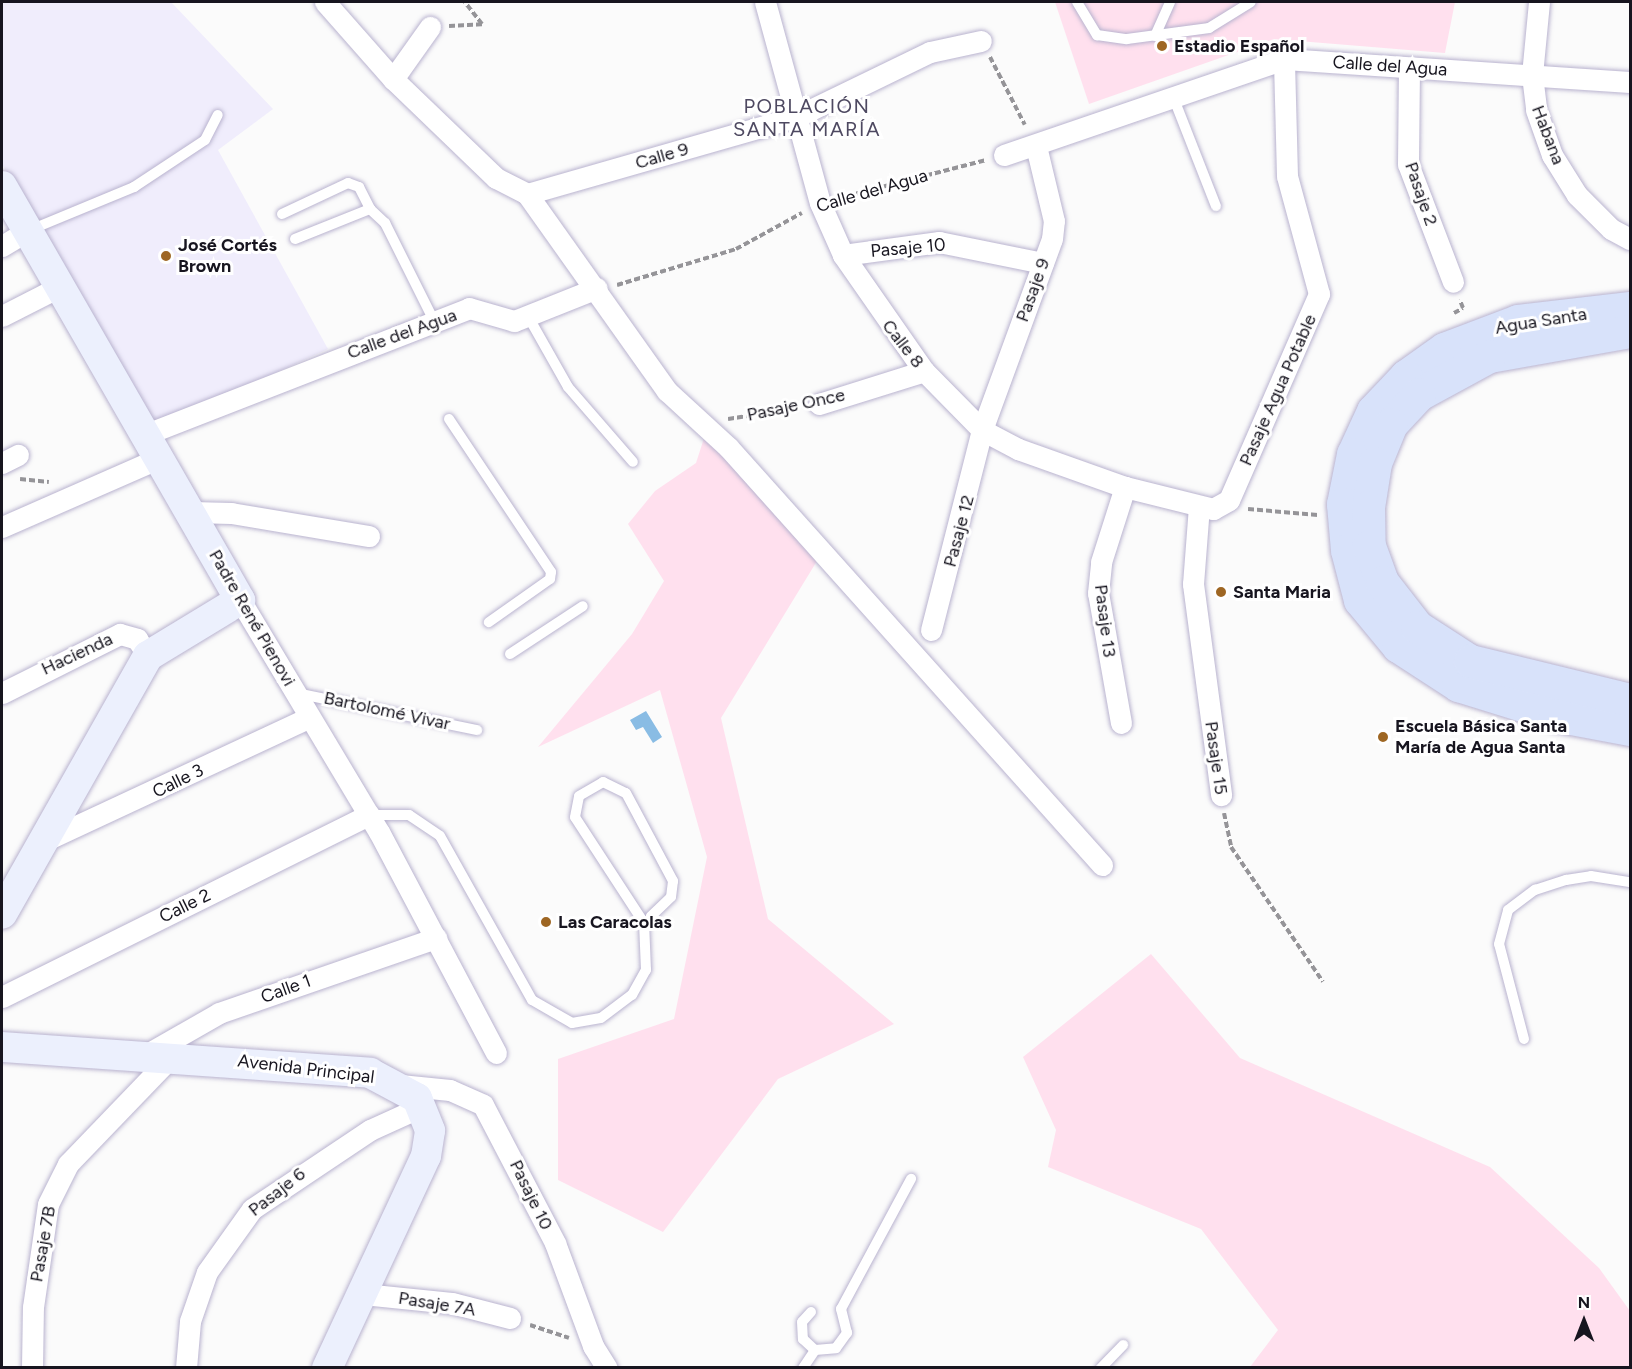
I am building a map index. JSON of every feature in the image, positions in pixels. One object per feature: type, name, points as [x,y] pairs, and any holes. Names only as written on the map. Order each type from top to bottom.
[{"type":"main road","name":"Agua Santa","points":[[1630,308],[1518,321],[1444,349],[1406,376],[1373,411],[1353,454],[1343,504],[1347,550],[1360,600],[1398,646],[1458,685],[1555,715],[1630,729]]},
{"type":"main road","name":"Agua Santa","points":[[1630,331],[1489,356],[1428,388],[1391,424],[1375,463],[1368,507],[1369,546],[1382,582],[1417,627],[1470,661],[1630,700]]},
{"type":"street","points":[[325,2],[393,79],[496,178],[527,194],[597,288],[667,391],[702,423],[1102,865]]},
{"type":"street","name":"Calle 8","points":[[765,2],[820,203],[843,255],[924,371],[982,430],[1018,449],[1125,487],[1199,506],[1223,506]]},
{"type":"street","name":"Habana","points":[[1539,2],[1532,75],[1536,110],[1552,155],[1577,195],[1611,229],[1630,238]]},
{"type":"street","points":[[393,79],[430,27]]},
{"type":"street","points":[[796,117],[930,52],[981,41]]},
{"type":"street","name":"Calle del Agua","points":[[1004,155],[1174,99],[1284,59],[1630,82]]},
{"type":"street","name":"Pasaje Agua Potable","points":[[1223,506],[1319,294],[1288,187],[1284,59]]},
{"type":"street","name":"Pasaje 2","points":[[1410,68],[1408,164],[1453,282]]},
{"type":"street","name":"Calle 9","points":[[527,194],[796,117]]},
{"type":"street","name":"Pasaje 9","points":[[982,430],[1043,263],[1054,221],[1036,146]]},
{"type":"street","name":"Padre René Pienovi","points":[[2,186],[150,447],[191,512],[240,600],[369,815],[496,1053]]},
{"type":"street","points":[[2,246],[27,231]]},
{"type":"street","name":"Pasaje 10","points":[[843,255],[939,242],[1043,263]]},
{"type":"street","points":[[2,316],[59,287]]},
{"type":"street","name":"Calle del Agua","points":[[2,527],[64,502],[150,447],[435,323],[476,307],[503,322],[529,318],[597,288]]},
{"type":"street","name":"Pasaje Once","points":[[819,404],[924,371]]},
{"type":"street","name":"Pasaje 12","points":[[931,630],[982,430]]},
{"type":"street","name":"Pasaje 13","points":[[1121,723],[1098,593],[1101,562],[1125,487]]},
{"type":"street","name":"Pasaje 15","points":[[1199,506],[1193,584],[1221,795]]},
{"type":"street","points":[[191,512],[231,513],[369,536]]},
{"type":"street","points":[[2,914],[148,656],[240,600]]},
{"type":"street","name":"Hacienda","points":[[2,693],[120,634],[137,639],[148,656]]},
{"type":"street","name":"Calle 3","points":[[45,841],[309,717]]},
{"type":"street","name":"Calle 2","points":[[2,997],[369,815]]},
{"type":"street","name":"Calle 1","points":[[157,1057],[219,1013],[436,938]]},
{"type":"street","name":"Avenida Principal","points":[[2,1047],[370,1073],[400,1085],[423,1106]]},
{"type":"street","name":"Pasaje 7B","points":[[32,1368],[34,1296],[48,1204],[68,1164],[157,1057]]},
{"type":"street","name":"Pasaje 10","points":[[400,1085],[450,1090],[483,1105],[555,1243],[593,1346],[607,1368]]},
{"type":"street","points":[[327,1368],[428,1150],[430,1131],[423,1106]]},
{"type":"street","name":"Pasaje 6","points":[[186,1368],[190,1321],[207,1272],[252,1209],[370,1130],[423,1106]]},
{"type":"street","name":"Pasaje 7A","points":[[363,1294],[452,1303],[510,1318]]},
{"type":"lane","points":[[1077,2],[1097,35],[1155,36],[1209,28],[1251,2]]},
{"type":"lane","points":[[1155,36],[1170,2]]},
{"type":"lane","points":[[1174,99],[1216,206]]},
{"type":"lane","points":[[27,231],[134,186],[205,140],[218,116]]},
{"type":"lane","points":[[282,214],[348,183],[359,187],[370,209],[385,223],[435,323]]},
{"type":"lane","points":[[295,239],[370,209]]},
{"type":"lane","points":[[529,318],[568,387],[633,462]]},
{"type":"lane","points":[[449,419],[551,572],[549,579],[489,622]]},
{"type":"lane","points":[[510,654],[583,606]]},
{"type":"lane","name":"Bartolomé Vivar","points":[[296,693],[477,730]]},
{"type":"lane","points":[[369,815],[409,815],[440,836],[532,1000],[562,1019],[601,1018],[632,995],[646,970],[644,923],[574,817],[579,796],[603,782],[626,793],[673,881],[671,897],[651,916]]},
{"type":"lane","points":[[1524,1039],[1499,944],[1508,910],[1535,890],[1566,880],[1591,876],[1630,882]]},
{"type":"lane","points":[[811,1312],[802,1322],[803,1340],[816,1350],[836,1348],[848,1333],[840,1309],[911,1179]]},
{"type":"lane","points":[[1101,1368],[1123,1345]]},
{"type":"lane","points":[[803,1368],[816,1350]]},
{"type":"path","points":[[430,27],[482,24],[465,2]]},
{"type":"path","points":[[981,41],[1036,146]]},
{"type":"path","name":"Calle del Agua","points":[[597,288],[736,249],[820,203],[1004,155]]},
{"type":"path","points":[[1448,322],[1472,313]]},
{"type":"path","name":"Pasaje Once","points":[[702,423],[819,404]]},
{"type":"path","points":[[11,466],[54,482],[64,502]]},
{"type":"path","points":[[1320,504],[1323,526]]},
{"type":"path","points":[[1223,506],[1320,515]]},
{"type":"path","name":"Pasaje 15","points":[[1221,795],[1231,847],[1323,982]]},
{"type":"path","points":[[510,1318],[593,1346]]},
{"type":"shaded area","name":"José Cortés Brown","points":[[2,2],[171,2],[273,109],[218,150],[328,349],[153,428],[2,164]]},
{"type":"shaded area","name":"Estadio Español","points":[[1055,2],[1455,2],[1445,53],[1274,39],[1089,104]]},
{"type":"shaded area","points":[[706,432],[817,561],[721,718],[768,919],[894,1024],[778,1079],[663,1232],[558,1180],[558,1059],[674,1019],[707,857],[660,690],[538,747],[632,634],[664,581],[628,524],[655,491],[696,463]]},
{"type":"shaded area","points":[[1151,954],[1240,1058],[1490,1167],[1599,1268],[1630,1311],[1630,1367],[1250,1367],[1278,1330],[1201,1229],[1048,1167],[1056,1130],[1023,1057]]},
{"type":"water","points":[[646,711],[662,737],[653,743],[643,727],[636,730],[630,720]]},
{"type":"place","name":"Estadio Español","points":[[1162,46]]},
{"type":"place","name":"José Cortés Brown","points":[[166,256]]},
{"type":"place","name":"Santa Maria","points":[[1221,592]]},
{"type":"place","name":"Escuela Básica Santa María de Agua Santa","points":[[1383,737]]},
{"type":"place","name":"Las Caracolas","points":[[546,922]]},
{"type":"district","name":"POBLACIÓN SANTA MARÍA","points":[[807,118]]}]
